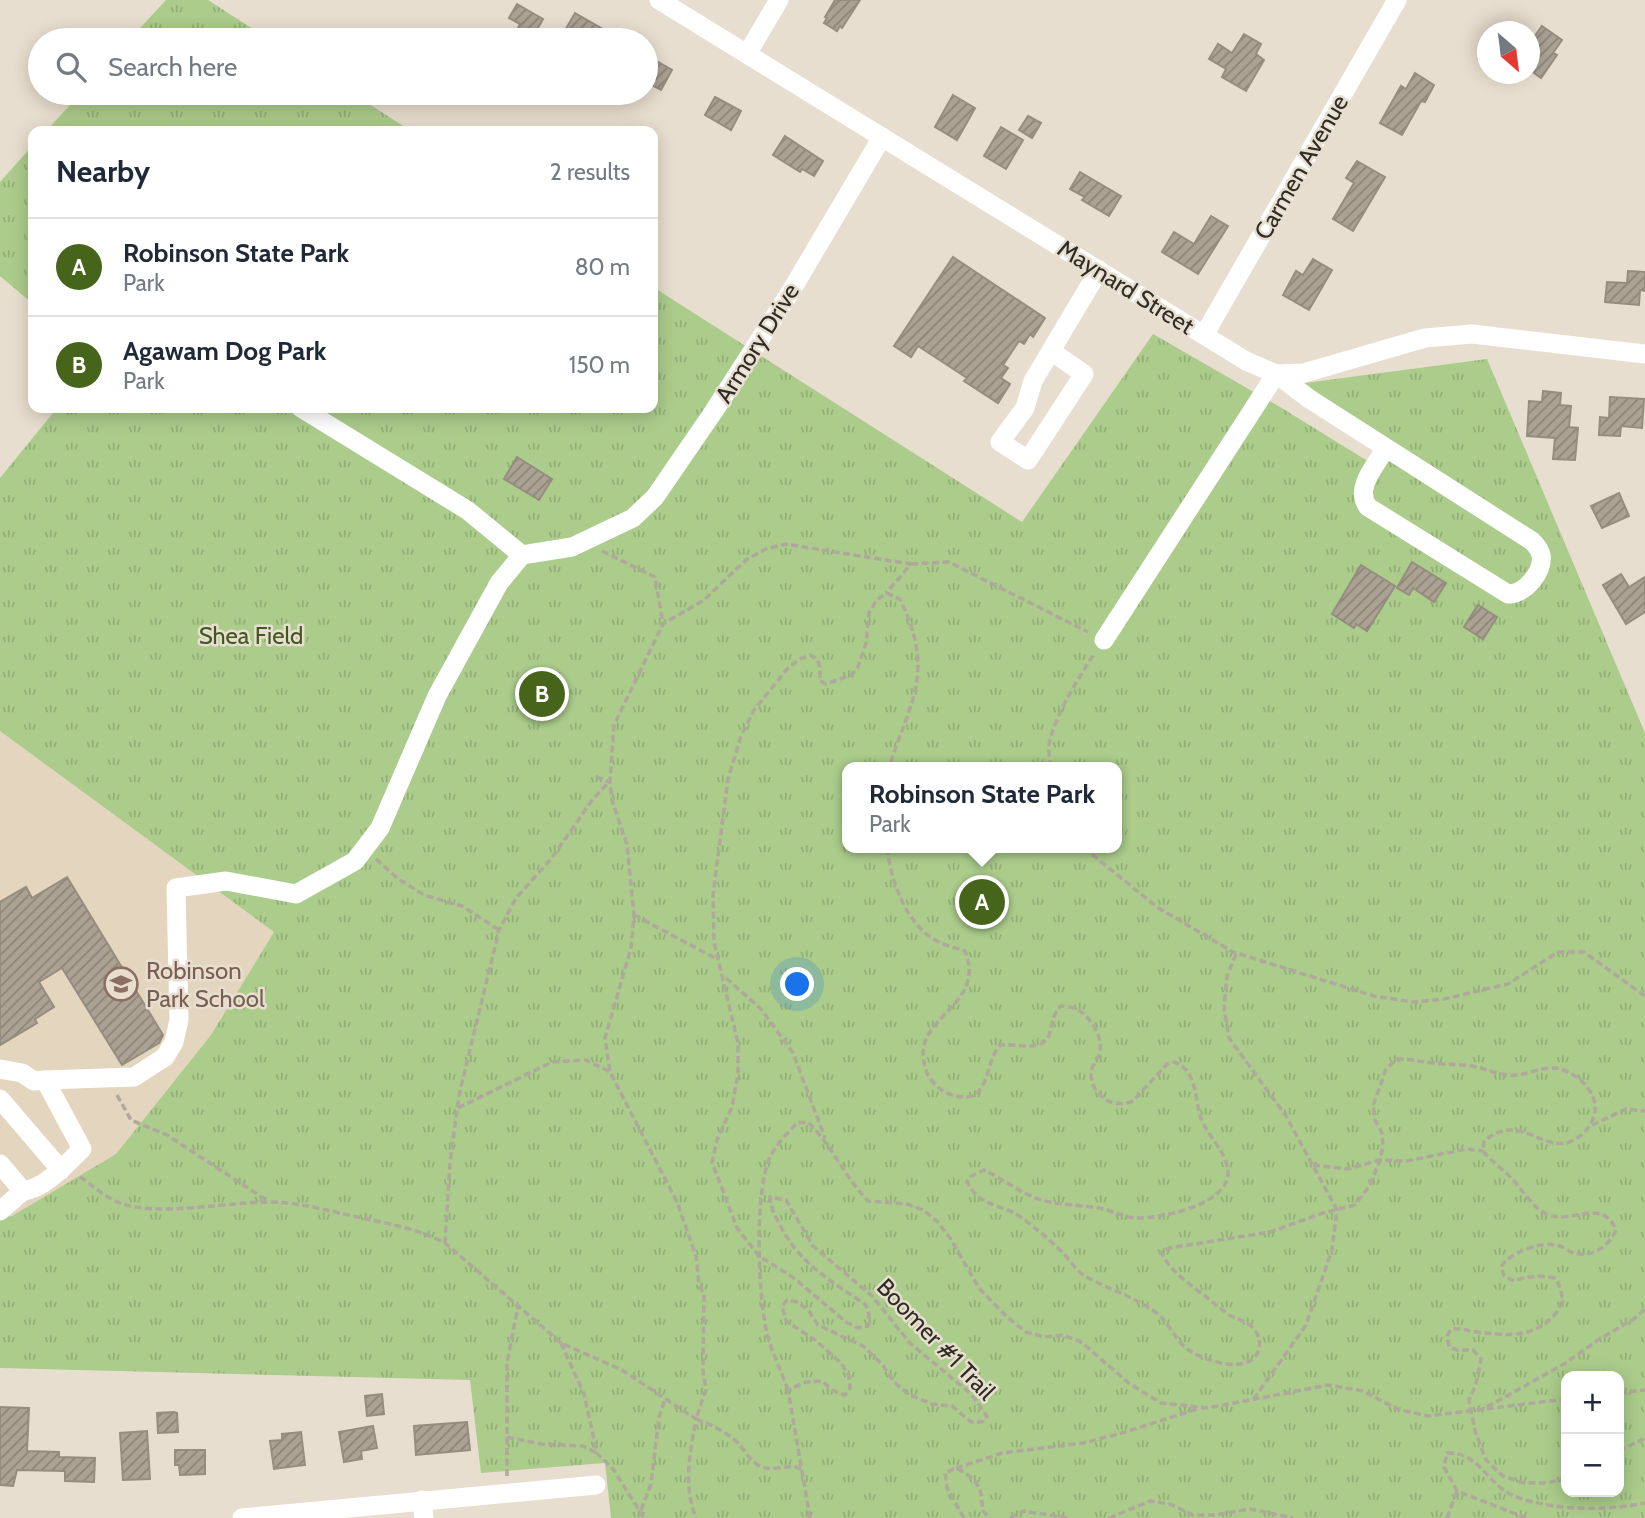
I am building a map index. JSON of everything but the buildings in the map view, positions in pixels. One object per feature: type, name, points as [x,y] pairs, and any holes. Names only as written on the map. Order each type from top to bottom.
[{"type":"street","name":"Maynard Street","points":[[659,0],[1255,366],[1276,374],[1304,373],[1425,338],[1451,335],[1492,336],[1645,354]]},
{"type":"street","points":[[747,54],[779,0]]},
{"type":"street","name":"Carmen Avenue","points":[[1204,335],[1398,0]]},
{"type":"street","name":"Armory Drive","points":[[522,555],[572,547],[633,518],[655,497],[791,290],[882,137]]},
{"type":"street","points":[[1051,351],[1084,374],[1028,460],[1000,442],[1025,408],[1033,381],[1099,270]]},
{"type":"street","points":[[1104,640],[1276,374],[1308,398],[1387,448],[1532,541],[1541,558],[1539,567],[1522,591],[1508,594],[1368,507],[1363,501],[1363,488],[1387,448]]},
{"type":"street","points":[[0,1069],[22,1073],[34,1081],[134,1077],[165,1057],[174,1042],[179,1020],[176,888],[226,881],[296,894],[355,861],[380,828],[437,696],[499,583],[522,555],[467,510],[309,413]]},
{"type":"street","points":[[0,1211],[23,1192],[31,1190],[61,1170],[82,1149],[45,1080]]},
{"type":"street","points":[[0,1099],[61,1170]]},
{"type":"street","points":[[0,1164],[23,1192]]},
{"type":"street","points":[[242,1518],[423,1509],[508,1492],[596,1485]]},
{"type":"path","points":[[583,541],[655,577],[663,624]]},
{"type":"path","points":[[696,1518],[688,1486],[696,1419],[706,1389],[703,1371],[704,1295],[699,1284],[696,1256],[677,1202],[610,1072],[605,1038],[631,948],[634,915],[627,845],[612,800],[610,782],[614,725],[663,624],[704,600],[746,560],[766,549],[785,544],[911,564],[949,562],[1104,640],[1080,676],[1055,726],[1049,746],[1050,762]]},
{"type":"path","points":[[759,1256],[737,1228],[712,1162],[717,1140],[732,1107],[738,1074],[738,1043],[714,942],[713,895],[728,779],[741,736],[754,710],[788,668],[810,655],[817,659],[820,681],[826,684],[851,676],[863,656],[869,613],[876,601],[911,564]]},
{"type":"path","points":[[886,593],[900,599],[917,646],[919,672],[914,698],[891,762]]},
{"type":"path","points":[[596,777],[610,782]]},
{"type":"path","points":[[445,1243],[450,1163],[458,1108],[499,930],[516,898],[551,859],[593,799],[610,782]]},
{"type":"path","points":[[364,849],[406,884],[424,895],[462,906],[499,930]]},
{"type":"path","points":[[888,853],[894,884],[910,914],[932,938],[965,951],[970,963],[970,982],[961,999],[930,1029],[923,1052],[926,1072],[942,1091],[958,1097],[976,1094],[985,1086],[992,1055],[1000,1045],[1024,1047],[1041,1044],[1049,1037],[1054,1013],[1061,1006],[1076,1009],[1093,1024],[1100,1040],[1100,1053],[1091,1070],[1092,1084],[1102,1098],[1126,1105],[1133,1101],[1167,1064],[1180,1064],[1189,1072],[1201,1118],[1227,1166],[1228,1176],[1222,1189],[1213,1198],[1159,1216],[1133,1218],[1097,1207],[1058,1204],[1039,1199],[984,1170],[969,1177],[967,1182],[970,1189],[985,1202],[1013,1211],[1054,1244],[1082,1275],[1136,1299],[1158,1314],[1189,1351],[1226,1364],[1246,1364],[1255,1358],[1260,1346],[1259,1335],[1250,1325],[1219,1308],[1184,1282],[1166,1262],[1161,1252],[1169,1248],[1270,1232],[1312,1216],[1355,1205],[1370,1185],[1380,1160],[1382,1133],[1375,1120],[1373,1106],[1386,1069],[1397,1059],[1471,1066],[1506,1075],[1523,1075],[1555,1068],[1569,1072],[1590,1090],[1596,1102],[1592,1125]]},
{"type":"path","points":[[1090,853],[1157,907],[1237,954],[1374,996],[1413,1002],[1444,999],[1508,984],[1558,952],[1584,952],[1645,996]]},
{"type":"path","points":[[634,915],[718,960]]},
{"type":"path","points":[[1237,954],[1227,976],[1224,1008],[1229,1038],[1237,1052],[1271,1093],[1337,1210],[1332,1250],[1306,1325],[1253,1400]]},
{"type":"path","points":[[724,977],[761,1009],[793,1053],[826,1140],[855,1188],[868,1201],[908,1204],[923,1210],[937,1221],[979,1288],[1026,1332],[1044,1337],[1063,1335],[1081,1342],[1130,1384],[1161,1403],[1200,1408]]},
{"type":"path","points":[[458,1108],[552,1062],[586,1060],[610,1072]]},
{"type":"path","points":[[108,1077],[131,1120],[167,1136],[270,1202]]},
{"type":"path","points":[[1483,1151],[1484,1141],[1494,1133],[1519,1129],[1543,1140],[1570,1142],[1592,1125],[1626,1109],[1645,1111]]},
{"type":"path","points":[[810,1518],[788,1390],[766,1330],[759,1256],[763,1183],[768,1160],[797,1123],[808,1122],[826,1140]]},
{"type":"path","points":[[1313,1165],[1348,1169],[1380,1160],[1406,1161],[1467,1149],[1483,1151],[1537,1208],[1548,1215],[1563,1217],[1595,1213],[1612,1220],[1616,1230],[1604,1248],[1581,1254],[1556,1245],[1543,1245],[1518,1252],[1505,1260],[1501,1267],[1504,1276],[1514,1281],[1535,1275],[1555,1278],[1562,1294],[1562,1305],[1554,1316],[1539,1328],[1510,1336],[1462,1328],[1451,1329],[1447,1336],[1448,1347],[1473,1350],[1481,1359],[1476,1384],[1469,1400],[1475,1431],[1486,1460],[1503,1476],[1533,1485],[1561,1479]]},
{"type":"path","points":[[61,1170],[77,1175],[118,1203],[139,1207],[270,1202],[310,1207],[393,1225],[433,1237],[445,1243],[561,1343],[622,1370],[696,1419],[732,1437],[758,1466],[772,1469],[796,1466],[801,1469]]},
{"type":"path","name":"Boomer #1 Trail","points":[[759,1256],[794,1278],[846,1322],[858,1328],[868,1326],[869,1314],[866,1305],[809,1266],[787,1241],[771,1208],[770,1197],[786,1200],[813,1246],[872,1296],[910,1343],[971,1394],[987,1416],[982,1422],[971,1422],[951,1406],[932,1404],[908,1394],[863,1346],[818,1325],[809,1311],[798,1302],[787,1300],[782,1306],[786,1321],[815,1340],[841,1363],[849,1376],[850,1388],[845,1395],[832,1390],[822,1381],[806,1382],[788,1390]]},
{"type":"path","points":[[508,1492],[507,1363],[518,1305]]},
{"type":"path","points":[[1483,1409],[1564,1364],[1645,1309]]},
{"type":"path","points":[[561,1343],[584,1394],[597,1453]]},
{"type":"path","points":[[964,1518],[947,1488],[945,1473],[1002,1453],[1109,1437],[1200,1408],[1328,1385],[1363,1391],[1397,1409],[1428,1416],[1561,1400]]},
{"type":"path","points":[[1624,1392],[1645,1390]]},
{"type":"path","points":[[641,1510],[651,1484],[659,1417],[665,1399]]},
{"type":"path","points":[[507,1437],[541,1444],[583,1446],[597,1453],[613,1469],[645,1518]]},
{"type":"path","points":[[1624,1448],[1645,1438]]},
{"type":"path","points":[[1526,1518],[1457,1491],[1444,1467],[1447,1453],[1466,1455],[1512,1495],[1533,1501],[1560,1507],[1605,1507],[1645,1503]]},
{"type":"path","points":[[956,1468],[970,1475],[981,1487],[982,1510],[990,1518]]},
{"type":"path","points":[[1447,1518],[1457,1491]]},
{"type":"path","points":[[1109,1518],[1150,1501],[1170,1504],[1193,1515],[1215,1515],[1250,1509],[1293,1518]]},
{"type":"path","points":[[1010,1518],[1023,1511],[1069,1518]]},
{"type":"shaded area","name":"Robinson Park School","points":[[0,731],[274,932],[211,1035],[116,1154],[12,1216],[0,1218]]},
{"type":"green space","points":[[166,0],[208,0],[251,28],[140,28]]},
{"type":"green space","points":[[70,105],[371,105],[403,126],[51,126]]},
{"type":"green space","points":[[28,151],[28,300],[0,276],[0,182]]},
{"type":"green space","name":"Shea Field","points":[[658,290],[1022,522],[1153,334],[1366,460],[1386,448],[1305,383],[1487,359],[1645,733],[1645,1518],[611,1518],[605,1463],[481,1473],[470,1380],[0,1368],[0,1218],[12,1216],[116,1154],[211,1035],[274,932],[0,731],[0,478],[53,413],[658,413]]},
{"type":"place","name":"Agawam Dog Park","points":[[542,694]]},
{"type":"place","name":"Robinson State Park","points":[[982,902]]},
{"type":"place","name":"Robinson Park School","points":[[121,984]]}]
